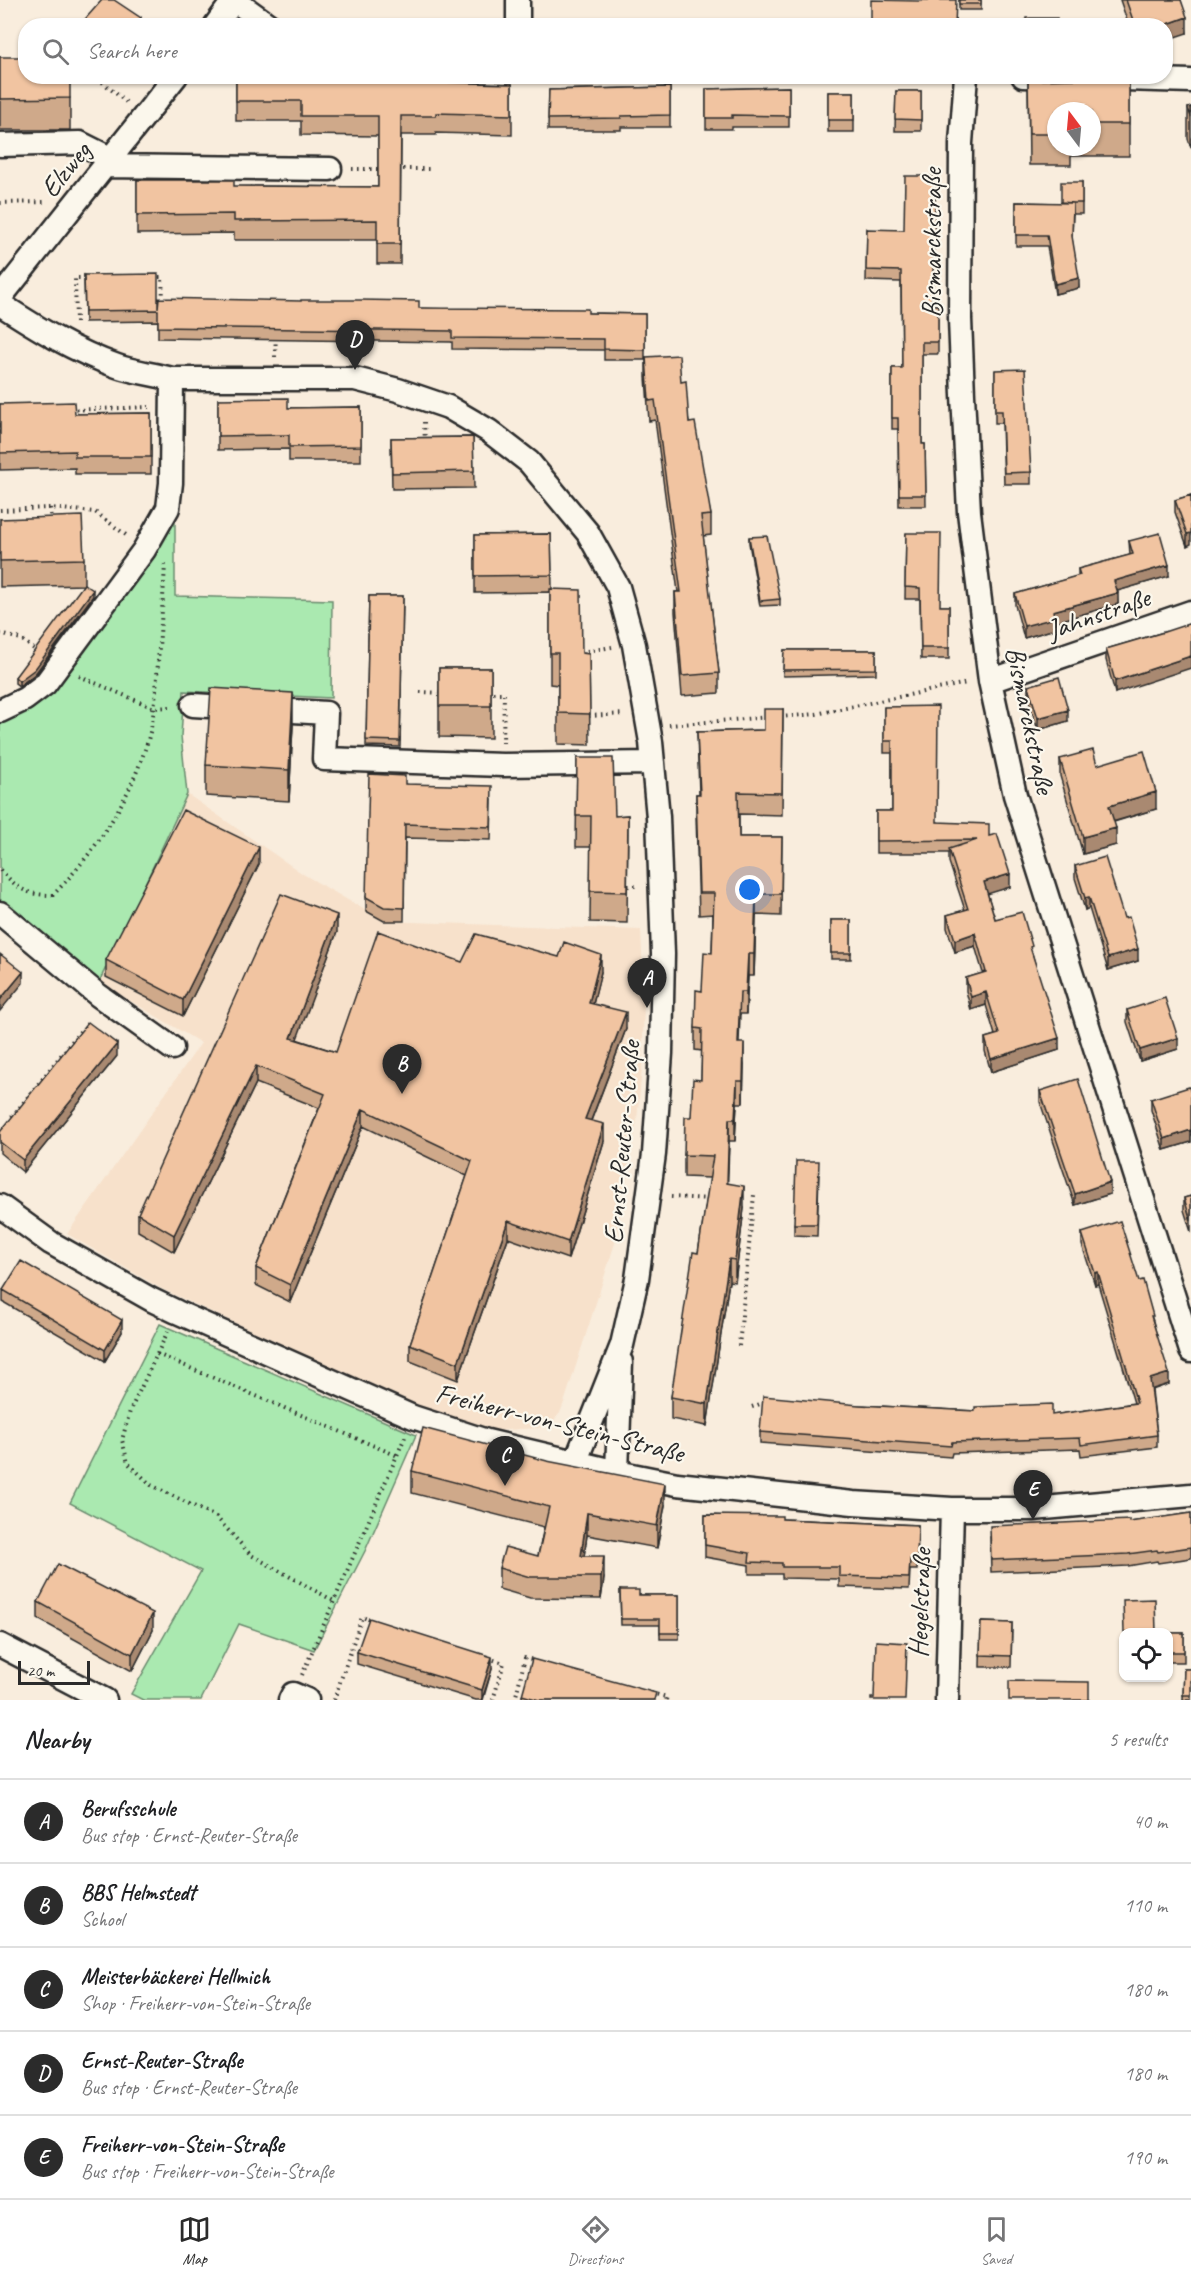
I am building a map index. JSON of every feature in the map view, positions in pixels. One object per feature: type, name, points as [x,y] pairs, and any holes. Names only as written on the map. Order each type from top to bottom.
[{"type":"street","points":[[221,18],[234,0],[259,18]]},
{"type":"street","points":[[518,0],[518,18]]},
{"type":"street","points":[[1173,80],[1191,81]]},
{"type":"street","name":"Elzweg","points":[[0,298],[10,274],[77,201],[170,84]]},
{"type":"street","name":"Bismarckstraße","points":[[966,84],[961,165],[960,319],[963,395],[969,512],[990,681],[1015,795],[1191,1351]]},
{"type":"street","points":[[0,145],[80,143],[108,163],[330,169]]},
{"type":"street","name":"Ernst-Reuter-Straße","points":[[0,304],[77,350],[118,366],[172,379],[356,380],[447,407],[489,431],[534,468],[588,532],[618,586],[634,645],[653,763],[658,817],[663,1000],[657,1121],[638,1279],[622,1345],[575,1463]]},
{"type":"street","points":[[0,711],[25,699],[45,684],[155,553],[168,508],[171,483],[172,379]]},
{"type":"street","name":"Jahnstraße","points":[[990,681],[1191,612]]},
{"type":"street","points":[[193,705],[326,713],[324,759],[503,765],[653,763]]},
{"type":"street","points":[[0,913],[98,995],[172,1048]]},
{"type":"street","name":"Freiherr-von-Stein-Straße","points":[[0,1206],[51,1243],[177,1312],[413,1417],[487,1441],[575,1463],[677,1484],[853,1503],[952,1509],[1033,1509],[1191,1495]]},
{"type":"street","name":"Ernst-Reuter-Straße","points":[[616,1472],[622,1345]]},
{"type":"street","name":"Hegelstraße","points":[[947,1700],[952,1509]]},
{"type":"street","points":[[0,1645],[105,1700]]},
{"type":"path","points":[[105,84],[145,117]]},
{"type":"path","points":[[330,169],[383,169]]},
{"type":"path","points":[[393,169],[429,170]]},
{"type":"path","points":[[0,203],[77,201]]},
{"type":"path","points":[[150,277],[162,277],[164,300],[175,300]]},
{"type":"path","points":[[77,350],[75,278],[92,278]]},
{"type":"path","points":[[274,379],[276,324]]},
{"type":"path","points":[[422,398],[425,443]]},
{"type":"path","points":[[69,410],[171,406]]},
{"type":"path","points":[[50,508],[52,532]]},
{"type":"path","points":[[0,510],[50,508],[96,512],[155,553],[154,708],[148,738],[129,792],[99,842],[53,895],[36,895],[19,889],[0,870]]},
{"type":"path","points":[[0,634],[21,639],[58,667],[154,708],[193,705]]},
{"type":"path","points":[[581,651],[634,645]]},
{"type":"path","points":[[589,716],[647,720],[816,714],[958,684],[990,681]]},
{"type":"path","points":[[420,692],[453,693]]},
{"type":"path","points":[[484,693],[504,693],[503,765]]},
{"type":"path","points":[[7,1123],[81,1030]]},
{"type":"path","points":[[739,1346],[754,1195]]},
{"type":"path","points":[[649,1197],[719,1200]]},
{"type":"path","points":[[742,1203],[753,1204]]},
{"type":"path","points":[[177,1312],[130,1411],[122,1440],[128,1463],[151,1485],[216,1517],[251,1555],[334,1601]]},
{"type":"path","points":[[157,1354],[398,1456]]},
{"type":"path","points":[[752,1407],[766,1402],[778,1402]]},
{"type":"path","points":[[297,1698],[334,1601],[413,1417]]},
{"type":"path","points":[[334,1700],[362,1617],[373,1621]]},
{"type":"path","points":[[482,1656],[504,1663],[493,1700]]},
{"type":"path","points":[[515,1700],[525,1658],[536,1661]]},
{"type":"path","points":[[645,1691],[667,1697],[666,1700]]},
{"type":"shaded area","points":[[187,794],[303,874],[384,921],[641,930],[644,1003],[642,1069],[637,1120],[615,1243],[565,1400],[560,1413],[551,1424],[538,1428],[491,1431],[417,1407],[162,1289],[67,1234],[201,1043],[99,982]]},
{"type":"green space","points":[[175,517],[175,596],[332,600],[331,698],[184,691],[181,736],[187,794],[99,982],[0,902],[0,715],[20,707]]},
{"type":"green space","points":[[160,1324],[416,1435],[365,1551],[314,1650],[239,1624],[201,1700],[143,1700],[131,1694],[201,1571],[70,1503]]},
{"type":"building","points":[[102,0],[114,0],[141,18],[86,18]]},
{"type":"building","points":[[871,0],[956,0],[955,18],[871,18]]},
{"type":"building","points":[[959,0],[981,0],[981,4],[959,4]]},
{"type":"building","points":[[1126,0],[1181,0],[1187,17],[1173,22],[1173,18],[1132,18]]},
{"type":"building","points":[[0,57],[18,57],[18,84],[70,84],[70,98],[0,99]]},
{"type":"building","points":[[236,84],[512,84],[512,115],[436,113],[436,116],[401,116],[400,244],[377,244],[377,220],[234,221],[234,214],[137,215],[137,180],[234,180],[234,186],[378,187],[378,116],[301,116],[301,101],[236,101]]},
{"type":"building","points":[[1028,84],[1129,84],[1129,124],[1101,124],[1101,102],[1047,102],[1047,134],[1029,134]]},
{"type":"building","points":[[670,87],[670,115],[548,119],[549,90]]},
{"type":"building","points":[[789,87],[789,116],[732,115],[732,118],[706,118],[706,89]]},
{"type":"building","points":[[896,91],[921,91],[921,120],[895,119]]},
{"type":"building","points":[[828,92],[854,92],[854,120],[828,120]]},
{"type":"building","points":[[905,176],[936,176],[932,305],[938,305],[938,342],[922,342],[922,444],[925,444],[926,495],[899,495],[898,418],[892,418],[892,368],[902,368],[901,271],[866,270],[867,229],[904,230]]},
{"type":"building","points":[[1061,182],[1082,182],[1082,203],[1061,202]]},
{"type":"building","points":[[1016,202],[1073,203],[1072,236],[1079,278],[1055,284],[1047,235],[1016,235]]},
{"type":"building","points":[[158,274],[158,308],[159,298],[360,300],[419,301],[419,308],[588,309],[588,313],[645,314],[645,350],[604,349],[604,339],[452,338],[452,331],[158,327],[158,310],[85,311],[84,275]]},
{"type":"building","points":[[679,355],[681,382],[686,381],[689,423],[695,422],[711,515],[701,516],[719,673],[682,676],[675,592],[681,592],[655,400],[649,401],[646,357]]},
{"type":"building","points":[[1025,369],[1031,472],[1004,473],[1002,411],[995,411],[995,370]]},
{"type":"building","points":[[288,398],[288,408],[361,407],[361,446],[289,447],[289,435],[218,436],[218,399]]},
{"type":"building","points":[[74,402],[75,414],[151,413],[151,457],[75,457],[75,451],[0,453],[0,404]]},
{"type":"building","points":[[473,437],[474,471],[392,473],[391,438]]},
{"type":"building","points":[[1191,495],[1191,533],[1187,534],[1175,500]]},
{"type":"building","points":[[82,516],[84,559],[0,561],[0,519]]},
{"type":"building","points":[[906,533],[941,533],[940,606],[949,606],[949,648],[921,648],[920,588],[905,587]]},
{"type":"building","points":[[1160,533],[1169,565],[1114,581],[1118,593],[1053,611],[1055,618],[1024,626],[1015,594],[1080,575],[1078,569],[1133,554],[1129,541]]},
{"type":"building","points":[[551,534],[552,575],[475,576],[475,535]]},
{"type":"building","points":[[767,536],[780,599],[760,601],[749,537]]},
{"type":"building","points":[[84,584],[93,590],[35,669],[19,681],[15,677]]},
{"type":"building","points":[[550,589],[581,590],[582,653],[589,654],[590,714],[558,713],[558,653],[550,653]]},
{"type":"building","points":[[369,596],[403,596],[400,741],[366,740]]},
{"type":"building","points":[[1191,623],[1191,656],[1115,681],[1106,649]]},
{"type":"building","points":[[784,650],[876,650],[876,669],[783,670]]},
{"type":"building","points":[[439,668],[491,668],[491,706],[439,706]]},
{"type":"building","points":[[1059,677],[1068,710],[1038,718],[1028,686]]},
{"type":"building","points":[[211,688],[293,693],[289,770],[206,765]]},
{"type":"building","points":[[938,706],[937,822],[989,824],[989,836],[997,834],[1010,874],[984,882],[995,919],[1022,912],[1032,946],[1030,947],[1059,1038],[991,1059],[985,1038],[999,1034],[986,992],[971,997],[966,978],[986,972],[975,933],[955,940],[947,915],[968,909],[949,849],[977,840],[876,841],[876,811],[892,811],[892,741],[884,741],[884,707]]},
{"type":"building","points":[[764,709],[783,709],[782,793],[738,792],[739,837],[782,837],[781,894],[756,894],[754,954],[748,954],[746,992],[740,992],[738,1043],[744,1043],[743,1081],[737,1081],[735,1119],[729,1119],[727,1183],[744,1186],[735,1260],[729,1259],[707,1404],[671,1397],[693,1252],[698,1253],[713,1156],[684,1155],[685,1117],[691,1117],[693,1079],[701,1080],[702,1029],[695,1028],[696,990],[702,991],[704,952],[712,953],[714,893],[699,893],[696,794],[700,794],[697,732],[764,730]]},
{"type":"building","points":[[1093,750],[1097,765],[1144,751],[1156,792],[1109,806],[1116,828],[1083,837],[1060,759]]},
{"type":"building","points":[[577,758],[613,758],[615,816],[628,815],[627,892],[590,891],[591,816],[576,816]]},
{"type":"building","points":[[369,774],[405,776],[405,784],[492,786],[491,827],[405,824],[404,908],[384,907],[366,897]]},
{"type":"building","points":[[183,810],[259,847],[183,1000],[106,960]]},
{"type":"building","points":[[1105,857],[1124,918],[1129,917],[1138,949],[1108,958],[1089,897],[1085,898],[1075,866]]},
{"type":"building","points":[[281,894],[337,915],[291,1038],[336,1052],[378,931],[462,962],[476,934],[559,957],[564,942],[601,955],[589,1003],[626,1012],[585,1119],[604,1124],[568,1242],[508,1221],[458,1363],[410,1344],[472,1161],[363,1109],[290,1285],[256,1268],[325,1094],[256,1066],[174,1235],[138,1214]]},
{"type":"building","points":[[831,920],[851,920],[851,953],[831,953]]},
{"type":"building","points":[[0,954],[23,972],[0,1000]]},
{"type":"building","points":[[1165,998],[1178,1038],[1140,1050],[1127,1010]]},
{"type":"building","points":[[88,1022],[117,1044],[23,1160],[0,1142],[0,1132]]},
{"type":"building","points":[[1078,1079],[1110,1182],[1075,1194],[1040,1091]]},
{"type":"building","points":[[1189,1087],[1191,1130],[1164,1139],[1151,1099]]},
{"type":"building","points":[[796,1161],[819,1161],[817,1224],[794,1224]]},
{"type":"building","points":[[1191,1196],[1191,1221],[1184,1198]]},
{"type":"building","points":[[1120,1221],[1139,1281],[1143,1280],[1153,1316],[1151,1316],[1169,1373],[1150,1379],[1157,1435],[1081,1445],[1080,1438],[952,1442],[951,1446],[760,1432],[763,1396],[859,1405],[975,1411],[975,1407],[1052,1404],[1052,1415],[1137,1403],[1098,1272],[1095,1273],[1082,1233]]},
{"type":"building","points":[[21,1261],[122,1320],[105,1350],[3,1290]]},
{"type":"building","points":[[423,1428],[547,1461],[665,1484],[657,1526],[587,1513],[581,1556],[604,1556],[601,1577],[530,1577],[499,1568],[505,1547],[538,1556],[549,1507],[412,1471]]},
{"type":"building","points":[[1191,1513],[1191,1547],[1128,1554],[991,1560],[990,1526],[1130,1520],[1130,1522]]},
{"type":"building","points":[[705,1515],[782,1516],[782,1519],[918,1525],[917,1559],[910,1559],[909,1578],[839,1576],[839,1567],[782,1567],[782,1563],[749,1562],[750,1553],[705,1545]]},
{"type":"building","points":[[58,1564],[153,1613],[132,1654],[38,1602]]},
{"type":"building","points":[[620,1590],[639,1590],[639,1595],[679,1595],[679,1633],[660,1633],[660,1619],[621,1619]]},
{"type":"building","points":[[1155,1599],[1156,1628],[1124,1628],[1123,1600]]},
{"type":"building","points":[[369,1618],[492,1657],[482,1690],[357,1652]]},
{"type":"building","points":[[981,1622],[1012,1623],[1011,1656],[980,1655]]},
{"type":"building","points":[[1173,1633],[1184,1633],[1184,1652],[1173,1652]]},
{"type":"building","points":[[876,1641],[907,1643],[905,1700],[871,1700],[874,1698]]},
{"type":"building","points":[[532,1659],[656,1693],[654,1700],[539,1700],[522,1695]]},
{"type":"building","points":[[1184,1669],[1191,1669],[1191,1695],[1183,1695]]},
{"type":"building","points":[[1009,1681],[1089,1682],[1089,1700],[1009,1700]]},
{"type":"place","name":"Ernst-Reuter-Straße","points":[[355,370]]},
{"type":"place","name":"Berufsschule","points":[[647,1008]]},
{"type":"place","name":"BBS Helmstedt","points":[[402,1094]]},
{"type":"place","name":"Meisterbäckerei Hellmich","points":[[505,1486]]},
{"type":"place","name":"Freiherr-von-Stein-Straße","points":[[1033,1520]]}]
